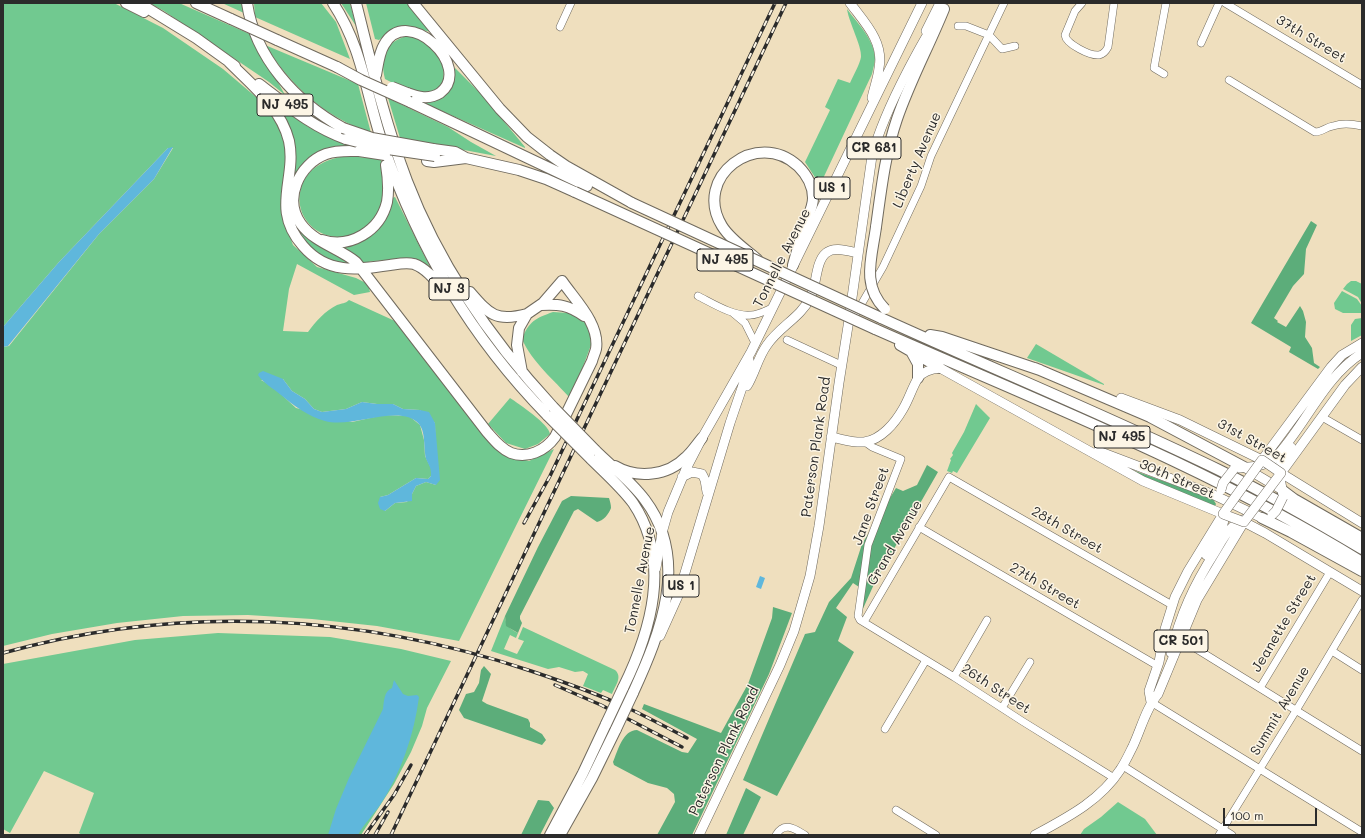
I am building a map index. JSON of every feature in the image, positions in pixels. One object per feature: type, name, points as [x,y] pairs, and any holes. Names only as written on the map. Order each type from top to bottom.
[{"type":"highway","points":[[126,3],[177,26]]},
{"type":"highway","points":[[138,3],[177,26]]},
{"type":"highway","name":"NJ 495","points":[[196,3],[337,67],[361,80],[409,98],[564,170],[601,192],[632,203],[762,264],[883,313],[901,327],[997,368],[1219,470],[1293,509],[1362,549]]},
{"type":"highway","points":[[247,3],[252,26],[260,45],[282,78],[308,105],[321,115],[343,128],[432,155]]},
{"type":"highway","name":"NJ 3","points":[[333,3],[345,24],[356,50],[382,143],[402,195],[441,274],[467,318],[516,382],[548,416],[593,454],[603,458],[644,499],[657,519],[662,533],[668,567],[668,591],[664,612],[650,656]]},
{"type":"highway","name":"NJ 3","points":[[356,3],[388,127],[407,181],[428,229],[450,270],[481,319],[522,372],[625,493],[638,512],[651,543],[655,574]]},
{"type":"highway","points":[[413,3],[486,93],[511,121],[564,170]]},
{"type":"highway","points":[[883,313],[875,296],[870,280],[876,227],[887,157],[895,124],[944,5]]},
{"type":"highway","name":"NJ 495","points":[[177,26],[229,62],[302,117],[324,130],[346,139],[380,148],[454,159],[466,158],[509,167],[558,184],[946,360],[1033,397],[1203,474],[1278,513],[1362,562]]},
{"type":"highway","points":[[376,78],[382,50],[385,42],[391,36],[397,33],[405,32],[422,35],[433,42],[443,54],[448,68],[448,80],[442,90],[432,97],[409,98]]},
{"type":"highway","points":[[229,62],[261,93],[274,109],[286,132],[290,155],[286,210],[290,226],[297,239],[309,252],[325,263],[341,268],[361,270],[407,263],[418,266],[430,274],[467,318]]},
{"type":"highway","points":[[316,238],[330,242],[348,242],[366,234],[379,220],[386,203],[388,188],[382,143]]},
{"type":"highway","points":[[466,158],[455,152],[432,155],[341,151],[326,154],[306,168],[298,180],[293,198],[295,211],[300,223],[309,234],[352,259],[487,432],[497,443],[510,452],[516,454],[532,454],[550,444],[558,432],[596,350],[595,334],[591,321],[560,284]]},
{"type":"highway","points":[[762,264],[731,237],[724,228],[719,220],[715,207],[715,200],[716,188],[721,176],[727,168],[742,157],[756,153],[770,152],[792,161],[802,170],[809,181],[813,195],[812,206],[793,265]]},
{"type":"highway","points":[[450,270],[482,307],[491,314],[506,318],[527,314],[540,305],[560,284]]},
{"type":"highway","points":[[560,284],[556,298],[558,303],[562,306]]},
{"type":"highway","points":[[540,305],[562,306],[575,310],[591,321]]},
{"type":"highway","points":[[522,372],[517,350],[517,340],[519,328],[527,314]]},
{"type":"highway","points":[[875,328],[912,353],[940,368]]},
{"type":"highway","points":[[913,332],[942,337],[1075,380],[1121,398]]},
{"type":"highway","points":[[912,353],[918,364],[918,378]]},
{"type":"highway","points":[[1035,368],[1150,417],[1244,467]]},
{"type":"highway","points":[[603,458],[618,468],[628,472],[638,474],[655,473],[671,468],[681,461],[702,438]]},
{"type":"highway","points":[[1282,493],[1362,538]]},
{"type":"highway","points":[[1267,517],[1362,571]]},
{"type":"highway","name":"Tonnelle Avenue","points":[[587,775],[606,724],[636,661],[643,641],[651,608],[655,574]]},
{"type":"highway","name":"Tonnelle Avenue","points":[[560,835],[568,812],[587,775],[616,729],[650,656]]},
{"type":"highway","name":"Tonnelle Avenue","points":[[550,835],[568,812]]},
{"type":"main road","points":[[850,3],[874,36],[880,51],[879,68],[869,111]]},
{"type":"main road","name":"Tonnelle Avenue","points":[[655,574],[662,533],[671,504],[682,478],[702,438],[751,352],[922,3]]},
{"type":"main road","name":"Paterson Plank Road","points":[[698,835],[770,688],[794,631],[810,576],[819,526],[870,167],[875,144],[892,101],[944,5]]},
{"type":"main road","points":[[737,402],[749,382],[767,344],[777,332],[808,303],[814,289],[820,262],[824,255],[830,250],[834,249],[858,253]]},
{"type":"main road","name":"CR 501","points":[[1151,702],[1149,691],[1158,664],[1165,630],[1172,606],[1188,572],[1223,514],[1331,367],[1342,355],[1362,343]]},
{"type":"main road","name":"Tonnelle Avenue","points":[[650,656],[678,596],[707,497],[745,379],[751,352]]},
{"type":"main road","points":[[1158,664],[1185,591],[1223,524],[1226,508],[1221,494],[1223,483],[1234,469],[1261,466],[1275,458],[1334,378],[1362,353]]},
{"type":"main road","points":[[1168,670],[1175,636],[1186,604],[1228,530],[1235,524],[1248,518],[1267,517],[1276,510],[1282,493],[1278,474],[1282,459],[1340,379],[1362,359]]},
{"type":"main road","name":"CR 501","points":[[1035,835],[1082,808],[1114,778],[1123,766],[1140,732],[1151,702],[1158,694],[1202,591],[1244,522],[1345,385],[1362,367]]},
{"type":"main road","points":[[831,436],[852,441],[865,442],[878,437],[894,422],[903,410],[918,378],[928,370],[940,368]]},
{"type":"main road","name":"30th Street","points":[[940,368],[1143,481],[1244,522],[1362,591]]},
{"type":"main road","name":"31st Street","points":[[1121,398],[1180,420],[1262,460],[1362,523]]},
{"type":"main road","points":[[1067,438],[1129,464],[1221,494],[1267,517]]},
{"type":"main road","points":[[1244,467],[1282,493]]},
{"type":"main road","points":[[682,478],[692,472],[699,472],[702,474],[705,480],[707,497]]},
{"type":"street","points":[[560,26],[571,3]]},
{"type":"street","name":"Liberty Avenue","points":[[848,326],[883,267],[921,186],[931,156],[1004,3]]},
{"type":"street","points":[[1082,3],[1075,12],[1065,35],[1066,39],[1074,46],[1096,55],[1104,52],[1108,47],[1114,3]]},
{"type":"street","points":[[1164,74],[1154,68],[1166,3]]},
{"type":"street","points":[[1201,43],[1219,3]]},
{"type":"street","name":"37th Street","points":[[1225,3],[1362,85]]},
{"type":"street","points":[[958,26],[966,26],[989,35],[1002,49],[1014,46]]},
{"type":"street","points":[[1229,80],[1315,132],[1320,132],[1336,125],[1362,126]]},
{"type":"street","points":[[698,296],[729,311],[745,323],[755,343]]},
{"type":"street","points":[[729,311],[751,315],[772,308]]},
{"type":"street","points":[[787,340],[841,365]]},
{"type":"street","points":[[1322,417],[1362,440]]},
{"type":"street","name":"Jane Street","points":[[864,622],[860,620],[858,616],[868,545],[901,459],[872,447],[865,442]]},
{"type":"street","name":"Grand Avenue","points":[[864,622],[949,477]]},
{"type":"street","name":"28th Street","points":[[949,477],[1172,606]]},
{"type":"street","name":"27th Street","points":[[919,527],[1158,664]]},
{"type":"street","name":"Jeanette Street","points":[[1260,688],[1330,572]]},
{"type":"street","name":"Summit Avenue","points":[[1221,832],[1362,600]]},
{"type":"street","points":[[954,677],[987,620]]},
{"type":"street","name":"26th Street","points":[[864,622],[1114,778]]},
{"type":"street","points":[[1182,640],[1362,751]]},
{"type":"street","points":[[1332,650],[1362,670]]},
{"type":"street","points":[[885,729],[926,660]]},
{"type":"street","points":[[1002,708],[1030,662]]},
{"type":"street","points":[[1151,702],[1362,832]]},
{"type":"street","points":[[1123,766],[1221,832],[1232,835]]},
{"type":"street","points":[[896,810],[936,835]]},
{"type":"street","points":[[776,835],[783,827],[790,827],[805,835]]},
{"type":"green space","points":[[3,3],[114,3],[163,28],[223,69],[263,103],[279,127],[287,153],[282,215],[293,245],[317,267],[356,278],[368,284],[370,292],[354,295],[297,264],[289,289],[283,331],[308,332],[325,313],[337,305],[345,303],[349,300],[397,322],[466,413],[500,453],[529,461],[554,449],[459,641],[377,626],[312,619],[248,615],[183,616],[117,623],[52,634],[3,646],[3,347],[9,346],[99,234],[154,179],[173,148],[168,148],[59,262],[3,327]],"holes":[[[283,379],[292,391],[305,399],[314,409],[322,412],[346,409],[362,402],[393,404],[403,409],[420,410],[435,423],[436,485],[426,482],[416,486],[407,502],[395,503],[385,511],[380,497],[388,495],[416,478],[428,479],[431,476],[431,468],[425,456],[424,440],[420,425],[409,416],[384,415],[352,422],[296,408],[272,386],[261,380]]]},
{"type":"green space","points":[[149,3],[179,3],[252,35],[285,95],[269,82],[164,11]]},
{"type":"green space","points":[[222,3],[243,3],[244,13]]},
{"type":"green space","points":[[254,3],[321,3],[336,22],[350,59],[255,17]]},
{"type":"green space","points":[[341,3],[350,3],[356,26]]},
{"type":"green space","points":[[366,3],[410,3],[431,32],[403,27],[398,28],[379,40],[375,39]]},
{"type":"green space","points":[[847,9],[869,38],[874,51],[875,62],[872,74],[820,185],[805,162],[830,110],[825,107],[838,79],[850,83],[861,57],[860,47]]},
{"type":"green space","points":[[407,36],[421,39],[431,47],[439,57],[443,68],[443,79],[439,88],[429,93],[413,92],[385,79],[383,64],[386,52],[393,42]]},
{"type":"green space","points":[[265,45],[358,84],[371,133],[347,123],[325,110],[305,94],[278,64]]},
{"type":"green space","points":[[455,68],[483,96],[525,148],[417,100],[424,101],[452,80]]},
{"type":"green space","points":[[388,98],[448,127],[496,156],[400,138]]},
{"type":"green space","points":[[280,108],[310,128],[358,147],[304,164],[294,217],[350,263],[342,265],[317,255],[300,237],[290,213],[293,151],[279,109]]},
{"type":"green space","points":[[347,156],[381,159],[385,180],[385,193],[382,206],[371,224],[355,235],[340,239],[339,237],[320,233],[307,221],[302,213],[300,195],[305,178],[315,168],[327,161]]},
{"type":"green space","points":[[395,197],[433,273],[405,260],[371,261],[363,265],[330,244],[355,243],[392,198]]},
{"type":"green space","points":[[1311,221],[1317,225],[1306,249],[1304,274],[1293,286],[1274,318],[1278,321],[1277,322],[1286,327],[1300,306],[1306,322],[1305,337],[1312,348],[1314,363],[1320,367],[1318,369],[1289,352],[1291,347],[1251,323]]},
{"type":"green space","points":[[1351,281],[1356,281],[1362,284],[1362,304],[1358,297],[1343,289]]},
{"type":"green space","points":[[1342,291],[1357,299],[1362,306],[1362,313],[1343,313],[1335,309],[1334,303]]},
{"type":"green space","points":[[553,312],[569,313],[585,321],[590,332],[591,345],[571,399],[537,363],[522,339],[530,324],[542,316]]},
{"type":"green space","points":[[1362,318],[1362,335],[1351,341],[1351,325],[1355,319]]},
{"type":"green space","points":[[1036,344],[1104,384],[1104,385],[1027,358]]},
{"type":"green space","points":[[510,398],[533,414],[545,425],[550,434],[538,444],[525,449],[506,443],[488,424]]},
{"type":"green space","points":[[976,404],[990,418],[957,473],[953,471],[952,473],[947,471],[951,460],[950,459],[953,455],[952,453],[964,432]]},
{"type":"green space","points":[[927,465],[938,472],[875,582],[861,613],[859,587],[853,583],[836,608],[847,617],[838,641],[854,652],[777,796],[743,780],[805,634],[815,632],[829,602],[851,578],[862,544],[896,488],[903,491],[917,485]]},
{"type":"green space","points":[[1127,468],[1213,499],[1216,504],[1215,506],[1138,475]]},
{"type":"green space","points":[[571,496],[609,498],[611,508],[606,517],[597,522],[578,509],[574,511],[520,616],[522,623],[518,633],[506,626],[505,616],[562,501]]},
{"type":"green space","points":[[773,607],[792,613],[769,674],[692,835],[657,835],[675,802],[674,794],[667,788],[648,783],[614,765],[613,762],[619,747],[628,733],[637,730],[682,752],[688,753],[697,739],[642,709],[644,704],[721,733],[748,684],[772,618]]},
{"type":"green space","points":[[505,616],[509,627],[518,633],[516,638],[510,635],[504,649],[517,654],[524,641],[518,639],[523,627],[615,670],[618,679],[612,694],[603,690],[601,693],[583,686],[588,674],[583,671],[575,672],[559,667],[548,669],[491,651]]},
{"type":"green space","points":[[218,633],[330,637],[401,649],[451,661],[427,708],[422,726],[411,752],[394,784],[361,835],[82,835],[79,833],[94,793],[44,771],[10,833],[3,829],[3,664],[135,640]]},
{"type":"green space","points":[[484,666],[491,674],[482,701],[528,719],[530,727],[542,734],[546,740],[542,745],[464,718],[459,710],[466,694],[474,692],[479,683],[481,670]]},
{"type":"green space","points":[[746,788],[761,797],[743,835],[726,835]]},
{"type":"green space","points":[[538,800],[549,801],[554,808],[540,835],[521,835]]},
{"type":"green space","points":[[1118,802],[1145,819],[1157,835],[1080,835],[1084,829]]},
{"type":"water","points":[[173,147],[154,179],[99,234],[8,346],[3,347],[3,327],[59,262],[168,148]]},
{"type":"water","points":[[263,371],[283,379],[292,391],[305,399],[314,409],[322,412],[346,409],[362,402],[393,404],[403,409],[429,412],[435,423],[440,480],[436,485],[426,482],[416,486],[412,494],[412,501],[395,503],[385,511],[380,509],[378,503],[380,497],[388,495],[416,478],[428,479],[431,476],[425,456],[423,434],[419,424],[411,418],[400,416],[388,416],[336,423],[319,419],[296,407],[265,383],[258,375]]},
{"type":"water","points":[[760,576],[765,578],[761,589],[756,587]]},
{"type":"water","points":[[394,680],[403,694],[408,696],[417,695],[419,697],[414,725],[406,753],[388,793],[358,835],[328,835],[336,809],[349,778],[383,709],[387,691],[392,688]]},
{"type":"railway","points":[[524,523],[550,476],[775,3]]},
{"type":"railway","points":[[391,835],[786,3]]},
{"type":"railway","points":[[3,653],[69,637],[135,627],[202,622],[268,622],[334,627],[400,637],[466,652],[531,671],[581,688],[644,716],[687,738]]},
{"type":"railway","points":[[555,685],[601,705],[682,747]]},
{"type":"railway","points":[[365,835],[394,795],[411,765]]},
{"type":"railway","points":[[375,835],[388,812]]}]
